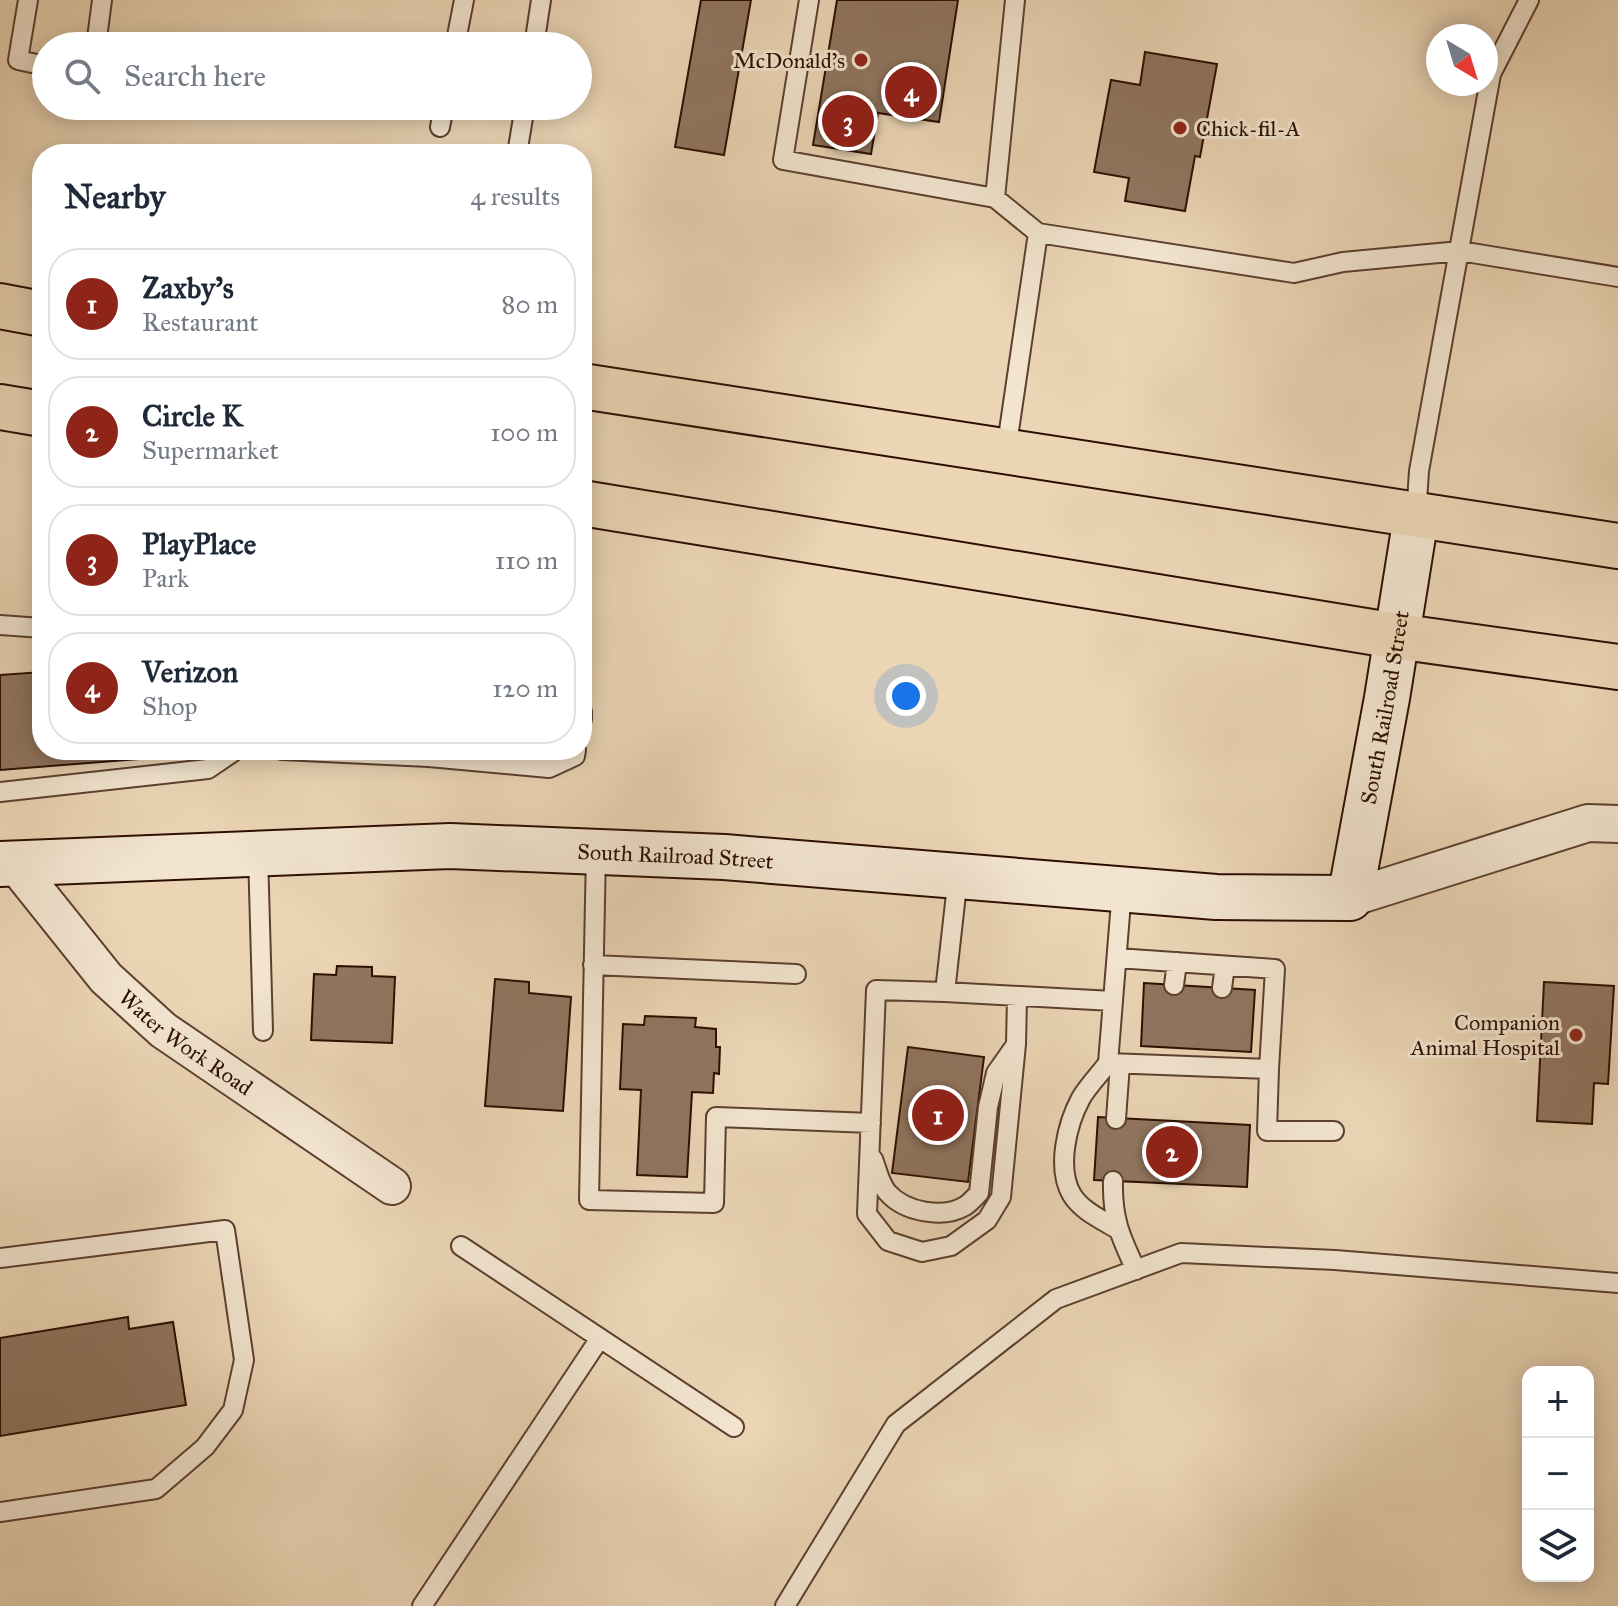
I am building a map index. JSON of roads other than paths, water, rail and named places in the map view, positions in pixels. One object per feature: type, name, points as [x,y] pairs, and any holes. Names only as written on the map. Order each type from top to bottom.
[{"type":"highway","points":[[0,306],[32,312]]},
{"type":"highway","points":[[592,386],[1618,546]]},
{"type":"highway","points":[[0,407],[32,412]]},
{"type":"highway","points":[[592,505],[1396,636],[1618,667]]},
{"type":"street","name":"South Railroad Street","points":[[1350,898],[1416,517]]},
{"type":"street","name":"South Railroad Street","points":[[7,864],[450,846],[724,857],[1216,897],[1350,898],[1588,823],[1618,824]]},
{"type":"street","name":"Water Work Road","points":[[7,864],[106,978],[163,1030],[392,1186]]},
{"type":"lane","points":[[28,0],[9,58],[32,63]]},
{"type":"lane","points":[[98,32],[102,0]]},
{"type":"lane","points":[[458,32],[464,0]]},
{"type":"lane","points":[[536,32],[541,0]]},
{"type":"lane","points":[[809,0],[783,160],[995,198],[1038,233],[1294,273],[1343,262],[1460,251],[1618,277]]},
{"type":"lane","points":[[995,198],[1015,0]]},
{"type":"lane","points":[[1416,517],[1419,471],[1491,74],[1529,0]]},
{"type":"lane","points":[[440,127],[441,120]]},
{"type":"lane","points":[[519,144],[523,120]]},
{"type":"lane","points":[[1006,451],[1038,233]]},
{"type":"lane","points":[[0,625],[32,627]]},
{"type":"lane","points":[[0,792],[208,769],[221,760]]},
{"type":"lane","points":[[485,760],[549,768],[566,760]]},
{"type":"lane","points":[[596,852],[589,1200],[714,1203],[716,1117],[871,1123]]},
{"type":"lane","points":[[258,853],[263,1031]]},
{"type":"lane","points":[[945,992],[958,875]]},
{"type":"lane","points":[[1116,1119],[1113,1001],[1122,889]]},
{"type":"lane","points":[[1117,958],[1275,969],[1267,1131],[1334,1131]]},
{"type":"lane","points":[[1174,985],[1177,962]]},
{"type":"lane","points":[[593,965],[796,974]]},
{"type":"lane","points":[[1222,988],[1225,966]]},
{"type":"lane","points":[[1017,998],[1016,1044],[1001,1197],[987,1220],[951,1246],[922,1252],[888,1241],[867,1214],[876,990],[1113,1001]]},
{"type":"lane","points":[[870,1152],[886,1192],[898,1201],[920,1211],[946,1211],[964,1206],[979,1193],[988,1107],[996,1073],[1016,1044]]},
{"type":"lane","points":[[1117,1229],[1085,1210],[1071,1193],[1063,1164],[1070,1128],[1081,1098],[1114,1064],[1169,1056],[1215,1059],[1269,1069]]},
{"type":"lane","points":[[1113,1181],[1112,1207],[1117,1229],[1136,1270]]},
{"type":"lane","points":[[0,1258],[225,1230],[244,1360],[233,1410],[205,1447],[156,1489],[0,1512]]},
{"type":"lane","points":[[461,1246],[734,1427]]},
{"type":"lane","points":[[785,1606],[896,1424],[1056,1299],[1181,1253],[1335,1260],[1618,1283]]},
{"type":"lane","points":[[422,1606],[600,1338]]},
{"type":"place","name":"McDonald's","points":[[861,60]]},
{"type":"place","name":"Verizon","points":[[911,92]]},
{"type":"place","name":"PlayPlace","points":[[848,121]]},
{"type":"place","name":"Chick-fil-A","points":[[1180,128]]},
{"type":"place","name":"Companion Animal Hospital","points":[[1576,1035]]},
{"type":"place","name":"Zaxby's","points":[[938,1115]]},
{"type":"place","name":"Circle K","points":[[1172,1152]]}]
